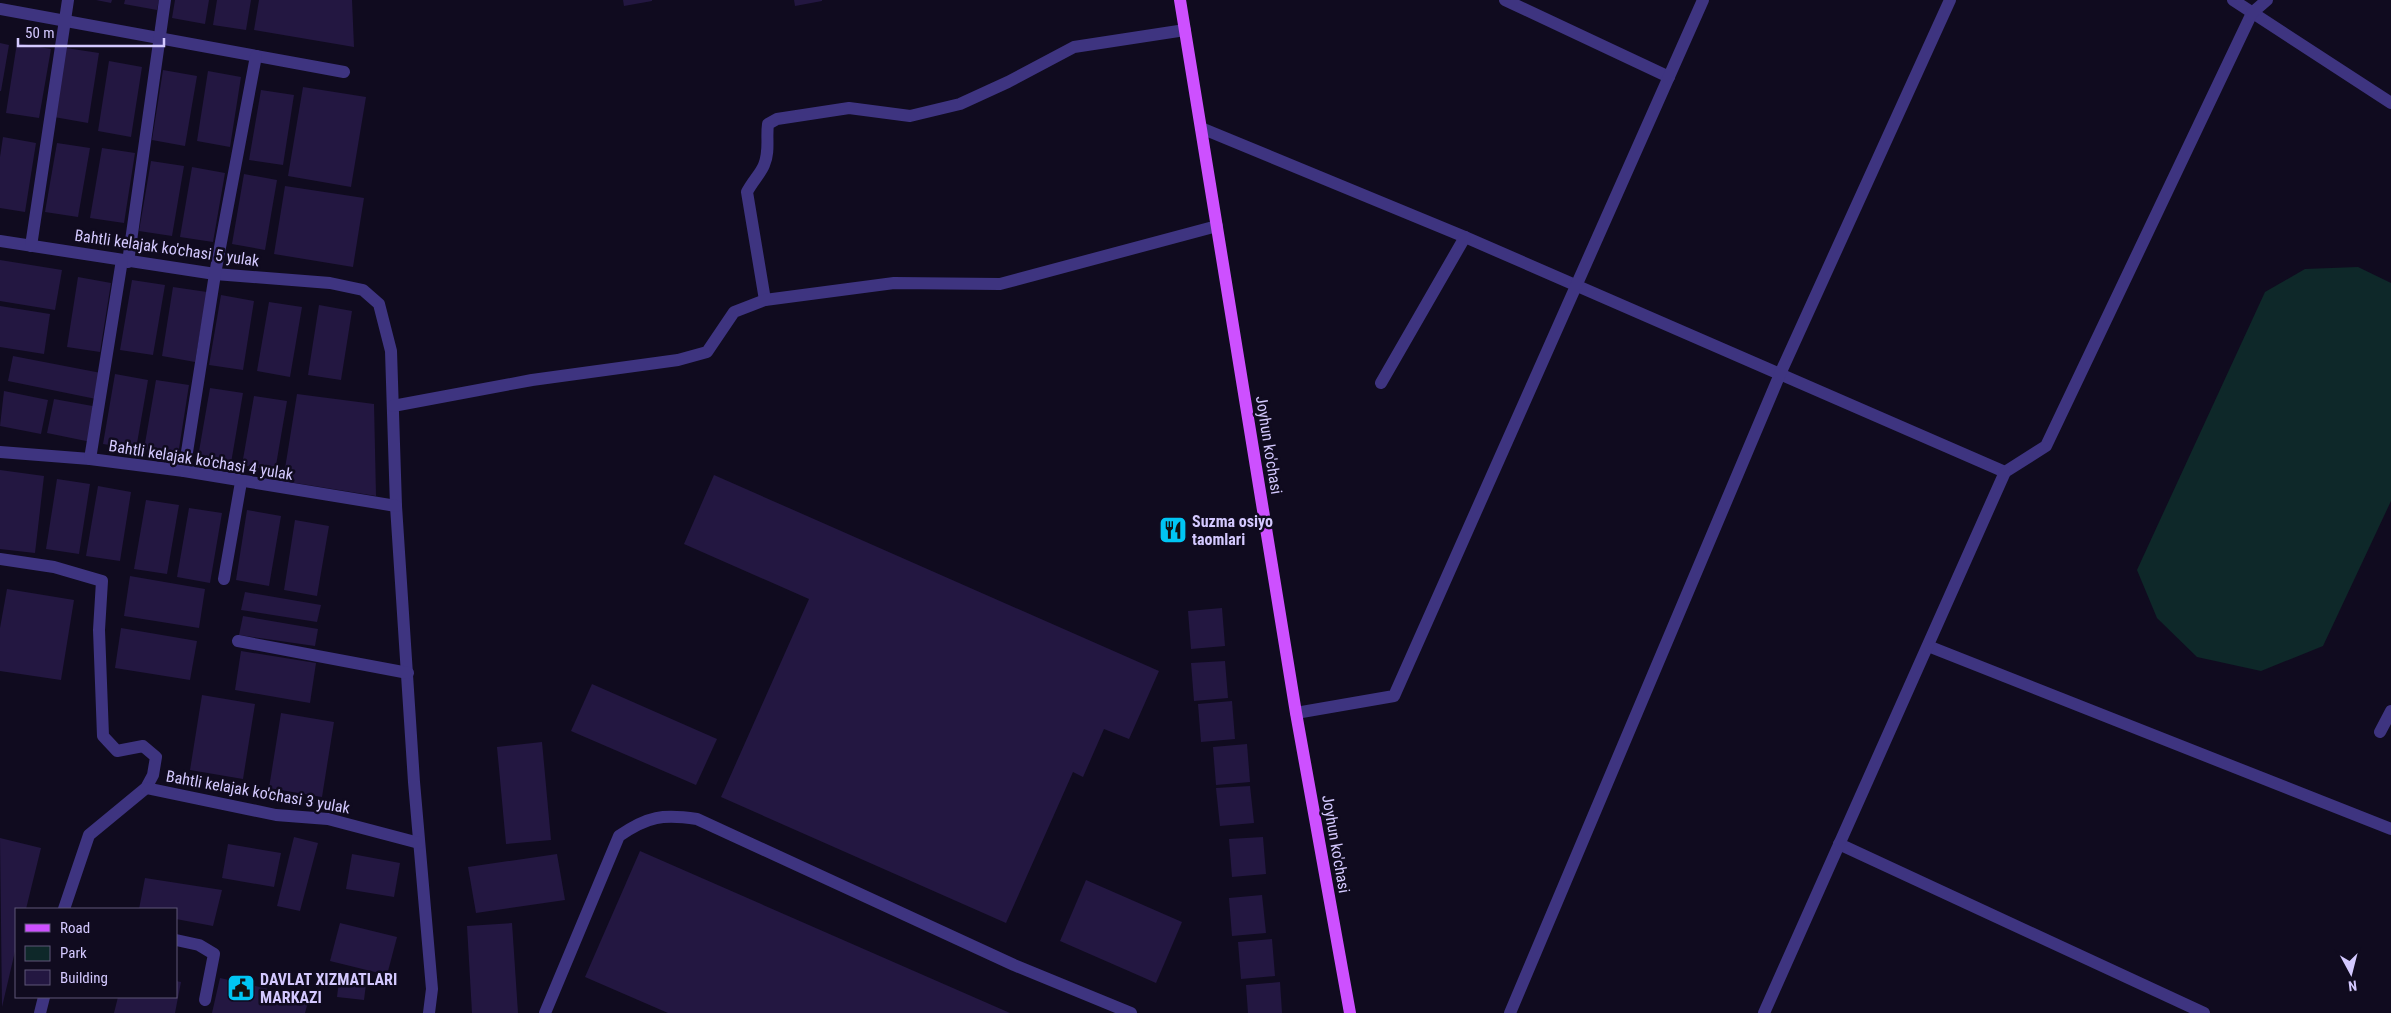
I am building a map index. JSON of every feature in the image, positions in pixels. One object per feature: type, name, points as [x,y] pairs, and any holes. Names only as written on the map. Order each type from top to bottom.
[{"type":"main road","name":"Joyhun ko'chasi","points":[[1180,0],[1296,712],[1350,1013]]},
{"type":"street","points":[[31,246],[68,0]]},
{"type":"street","points":[[90,459],[125,261],[165,0]]},
{"type":"street","points":[[1505,0],[1669,77]]},
{"type":"street","points":[[1296,712],[1394,696],[1703,0]]},
{"type":"street","points":[[1510,1013],[1780,374],[1950,0]]},
{"type":"street","points":[[2233,0],[2391,103]]},
{"type":"street","points":[[1764,1013],[2005,472],[2046,446],[2252,13],[2267,0]]},
{"type":"street","points":[[0,8],[344,72]]},
{"type":"street","points":[[766,300],[747,192],[753,179],[764,166],[769,147],[768,124],[777,119],[849,108],[910,116],[960,104],[1008,82],[1074,47],[1185,30]]},
{"type":"street","points":[[184,471],[214,274],[256,56]]},
{"type":"street","points":[[1201,128],[1465,237],[2005,472]]},
{"type":"street","points":[[393,406],[532,380],[678,360],[708,352],[734,312],[766,300],[894,283],[1000,284],[1217,226]]},
{"type":"street","points":[[1380,383],[1465,237]]},
{"type":"street","name":"Bahtli kelajak ko'chasi 5 yulak","points":[[0,241],[214,274],[330,283],[364,290],[379,304],[391,351],[396,506],[419,843],[432,989],[429,1013]]},
{"type":"street","name":"Bahtli kelajak ko'chasi 4 yulak","points":[[0,452],[90,459],[184,471],[240,482],[396,506]]},
{"type":"street","points":[[224,579],[240,482]]},
{"type":"street","name":"Bahtli kelajak ko'chasi 3 yulak","points":[[0,559],[54,567],[102,581],[99,630],[103,736],[116,751],[143,746],[156,757],[153,776],[146,788],[276,815],[328,819],[419,843]]},
{"type":"street","points":[[238,641],[408,673]]},
{"type":"street","points":[[1928,646],[2391,829]]},
{"type":"street","points":[[2380,732],[2391,711]]},
{"type":"street","points":[[64,908],[89,834],[146,788]]},
{"type":"street","points":[[545,1013],[619,836],[639,822],[670,815],[697,819],[1014,965],[1131,1013]]},
{"type":"street","points":[[1839,844],[2204,1013]]},
{"type":"street","points":[[178,940],[199,945],[214,954],[205,1000]]},
{"type":"street","points":[[40,1013],[44,998]]},
{"type":"green space","points":[[2358,267],[2391,283],[2391,501],[2323,646],[2261,671],[2197,657],[2157,618],[2137,570],[2265,292],[2305,269]]},
{"type":"building","points":[[96,0],[112,0],[111,3]]},
{"type":"building","points":[[125,0],[159,0],[157,10],[124,4]]},
{"type":"building","points":[[175,0],[209,0],[205,24],[172,18]]},
{"type":"building","points":[[217,0],[251,0],[246,30],[213,25]]},
{"type":"building","points":[[259,0],[352,0],[354,47],[254,30]]},
{"type":"building","points":[[623,0],[652,0],[652,1],[624,6]]},
{"type":"building","points":[[794,0],[822,0],[822,1],[795,6]]},
{"type":"building","points":[[0,43],[9,45],[1,91],[0,91]]},
{"type":"building","points":[[17,43],[51,49],[39,118],[6,113]]},
{"type":"building","points":[[66,48],[99,53],[88,123],[54,117]]},
{"type":"building","points":[[109,61],[142,67],[131,137],[98,131]]},
{"type":"building","points":[[163,70],[197,76],[185,146],[152,140]]},
{"type":"building","points":[[208,71],[241,77],[230,147],[197,141]]},
{"type":"building","points":[[303,87],[366,97],[351,187],[288,176]]},
{"type":"building","points":[[261,90],[294,95],[283,165],[249,160]]},
{"type":"building","points":[[3,137],[36,143],[25,212],[0,208],[0,157]]},
{"type":"building","points":[[57,143],[90,148],[78,217],[45,212]]},
{"type":"building","points":[[102,148],[135,153],[124,223],[90,218]]},
{"type":"building","points":[[151,161],[184,166],[172,236],[139,231]]},
{"type":"building","points":[[192,167],[225,173],[213,242],[180,237]]},
{"type":"building","points":[[244,174],[277,180],[265,250],[232,244]]},
{"type":"building","points":[[285,186],[364,198],[353,267],[274,254]]},
{"type":"building","points":[[0,260],[62,270],[55,310],[0,301]]},
{"type":"building","points":[[78,277],[111,283],[100,352],[67,347]]},
{"type":"building","points":[[132,280],[165,285],[153,355],[120,350]]},
{"type":"building","points":[[173,287],[207,292],[195,362],[162,356]]},
{"type":"building","points":[[221,295],[254,301],[243,370],[209,365]]},
{"type":"building","points":[[269,302],[302,307],[290,377],[257,371]]},
{"type":"building","points":[[319,305],[352,311],[341,380],[308,375]]},
{"type":"building","points":[[0,306],[50,314],[44,354],[0,347]]},
{"type":"building","points":[[13,356],[101,373],[96,399],[8,381]]},
{"type":"building","points":[[115,374],[148,380],[136,449],[103,444]]},
{"type":"building","points":[[156,380],[189,385],[178,455],[144,449]]},
{"type":"building","points":[[210,388],[243,393],[231,463],[198,457]]},
{"type":"building","points":[[4,391],[48,400],[41,434],[0,426]]},
{"type":"building","points":[[297,394],[374,404],[376,496],[283,481]]},
{"type":"building","points":[[254,396],[287,401],[275,471],[242,465]]},
{"type":"building","points":[[54,399],[98,407],[91,442],[47,433]]},
{"type":"building","points":[[0,470],[44,476],[35,553],[0,549]]},
{"type":"building","points":[[714,475],[1159,671],[1129,739],[1104,729],[1083,777],[1073,772],[1006,923],[721,797],[809,599],[684,544]]},
{"type":"building","points":[[57,479],[90,484],[79,554],[46,549]]},
{"type":"building","points":[[98,486],[131,492],[120,561],[86,556]]},
{"type":"building","points":[[146,500],[179,505],[167,574],[134,569]]},
{"type":"building","points":[[189,508],[222,513],[210,583],[177,577]]},
{"type":"building","points":[[247,510],[281,516],[269,586],[236,580]]},
{"type":"building","points":[[295,520],[329,526],[317,596],[284,590]]},
{"type":"building","points":[[130,576],[205,589],[199,628],[124,616]]},
{"type":"building","points":[[7,589],[74,600],[61,680],[0,671],[0,628]]},
{"type":"building","points":[[245,592],[321,605],[317,622],[241,610]]},
{"type":"building","points":[[1222,608],[1225,646],[1191,649],[1188,611]]},
{"type":"building","points":[[243,616],[318,629],[315,646],[239,635]]},
{"type":"building","points":[[121,628],[197,641],[190,680],[115,668]]},
{"type":"building","points":[[241,651],[316,663],[310,703],[235,690]]},
{"type":"building","points":[[1225,661],[1228,698],[1194,701],[1191,663]]},
{"type":"building","points":[[592,684],[717,739],[696,785],[571,731]]},
{"type":"building","points":[[202,695],[255,704],[243,779],[190,770]]},
{"type":"building","points":[[1232,701],[1235,739],[1201,742],[1198,704]]},
{"type":"building","points":[[281,713],[334,722],[322,797],[269,788]]},
{"type":"building","points":[[542,742],[551,840],[506,844],[497,747]]},
{"type":"building","points":[[1247,744],[1250,782],[1216,785],[1213,747]]},
{"type":"building","points":[[1250,786],[1254,823],[1220,826],[1216,788]]},
{"type":"building","points":[[294,837],[318,843],[300,911],[277,906]]},
{"type":"building","points":[[1263,837],[1266,874],[1232,877],[1229,839]]},
{"type":"building","points":[[0,838],[41,848],[26,908],[15,908],[15,951],[2,1007]]},
{"type":"building","points":[[228,844],[281,853],[274,887],[222,878]]},
{"type":"building","points":[[640,851],[1010,1013],[668,1013],[585,977]]},
{"type":"building","points":[[352,854],[400,863],[394,897],[346,889]]},
{"type":"building","points":[[557,854],[565,900],[476,913],[468,867]]},
{"type":"building","points":[[145,878],[222,890],[213,926],[178,919],[178,908],[139,908]]},
{"type":"building","points":[[1086,880],[1182,922],[1156,983],[1060,941]]},
{"type":"building","points":[[1262,895],[1266,933],[1232,936],[1229,898]]},
{"type":"building","points":[[340,923],[397,937],[387,975],[330,961]]},
{"type":"building","points":[[512,923],[518,1013],[472,1013],[467,926]]},
{"type":"building","points":[[1272,939],[1275,976],[1241,979],[1238,942]]},
{"type":"building","name":"DAVLAT XIZMATLARI MARKAZI","points":[[220,978],[309,998],[305,1013],[212,1013]]},
{"type":"building","points":[[178,981],[181,982],[178,998]]},
{"type":"building","points":[[339,981],[366,984],[364,1000],[337,997]]},
{"type":"building","points":[[1280,982],[1282,1013],[1248,1013],[1246,985]]},
{"type":"building","points":[[118,998],[178,998],[175,1013],[114,1013]]},
{"type":"place","name":"Suzma osiyo taomlari","points":[[1173,530]]},
{"type":"place","name":"DAVLAT XIZMATLARI MARKAZI","points":[[241,988]]}]
